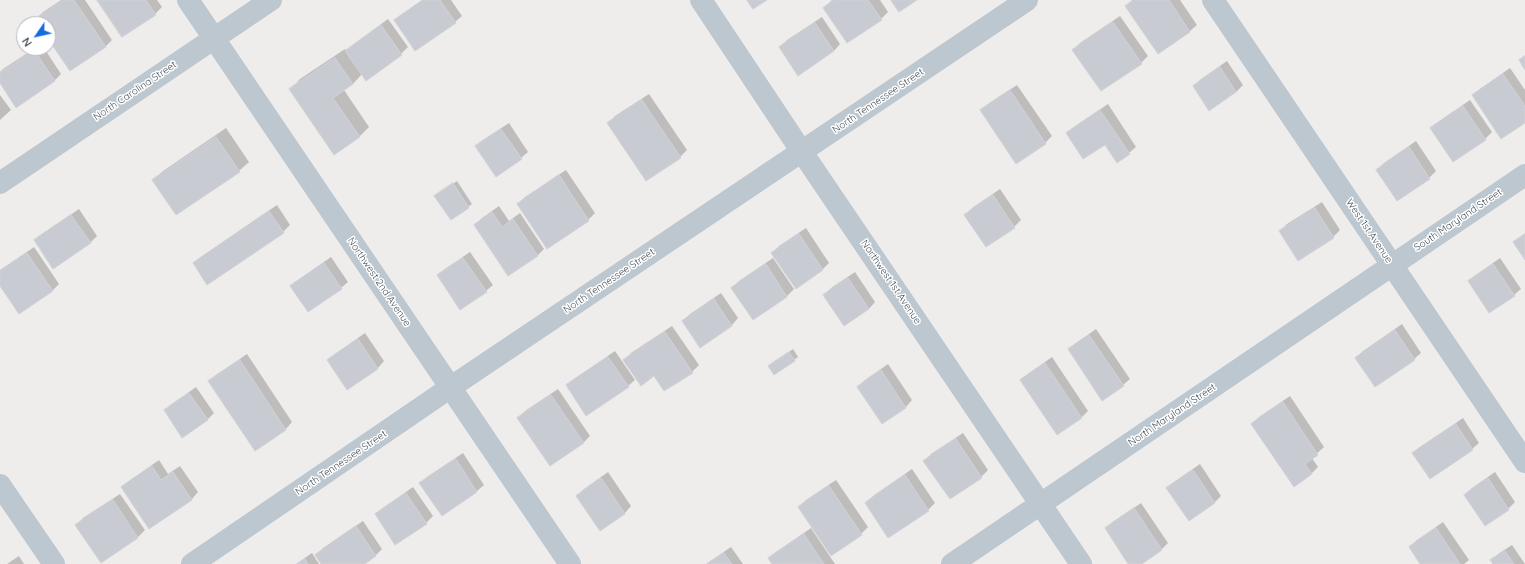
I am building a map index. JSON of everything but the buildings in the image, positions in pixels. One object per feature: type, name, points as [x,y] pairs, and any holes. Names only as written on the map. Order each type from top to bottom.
[{"type":"street","name":"Northwest 2nd Avenue","points":[[188,0],[570,564]]},
{"type":"street","name":"North Carolina Street","points":[[0,183],[271,0]]},
{"type":"street","name":"Northwest 1st Avenue","points":[[701,0],[1081,564]]},
{"type":"street","name":"North Tennessee Street","points":[[192,564],[450,387],[1027,0]]},
{"type":"street","name":"West 1st Avenue","points":[[1213,0],[1525,462]]},
{"type":"street","name":"South Maryland Street","points":[[1392,265],[1525,175]]},
{"type":"street","name":"North Maryland Street","points":[[952,564],[1392,265]]},
{"type":"street","points":[[0,485],[54,564]]}]
